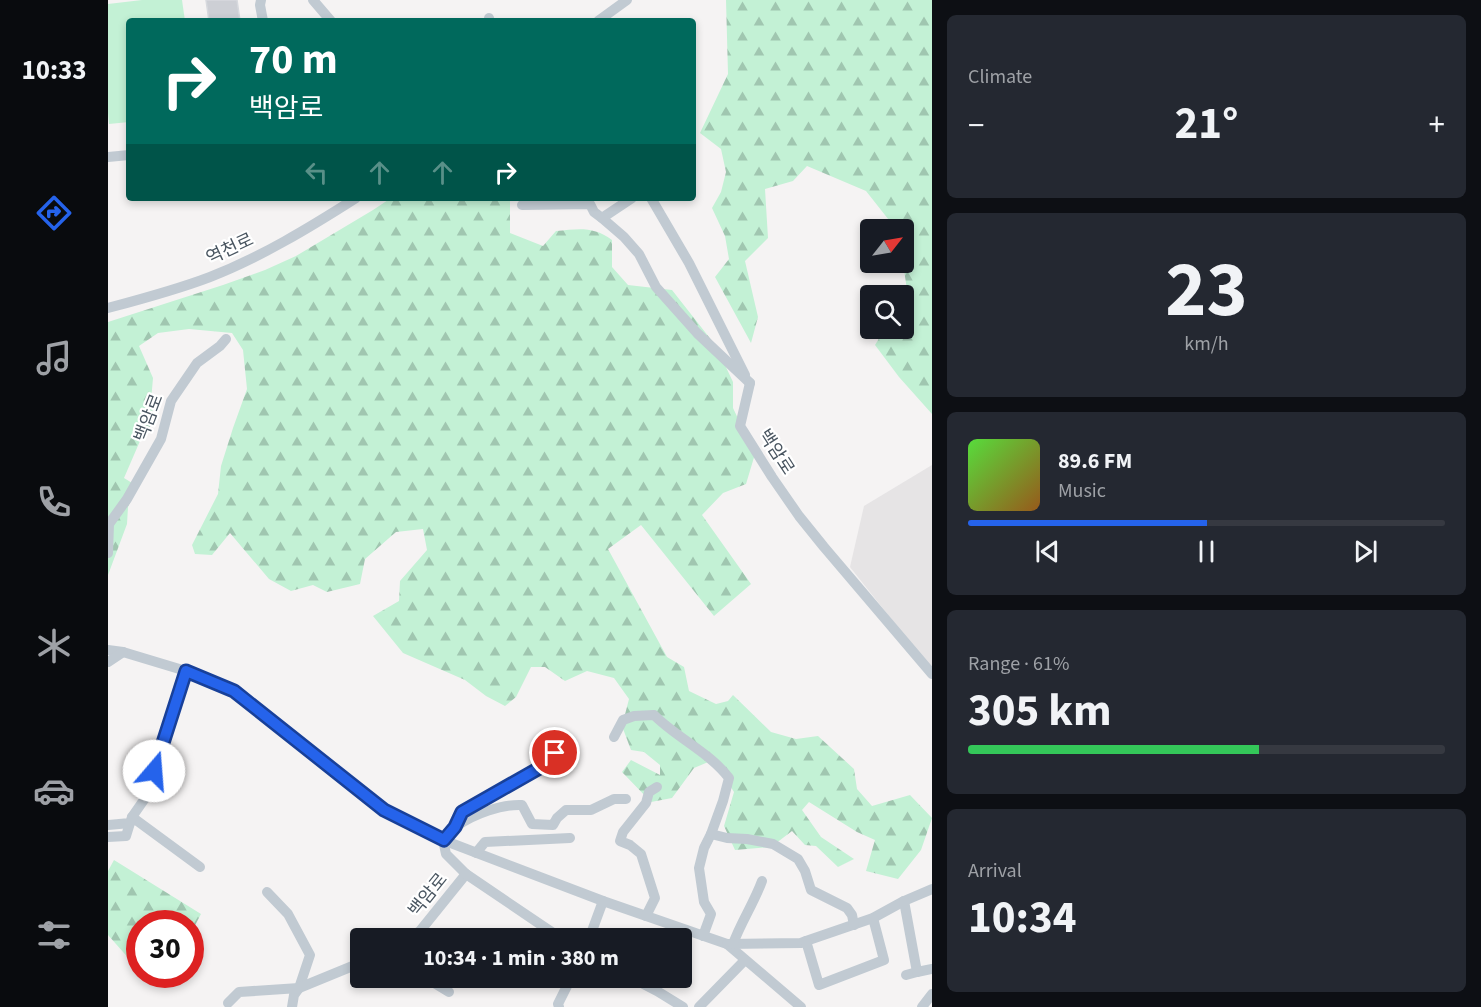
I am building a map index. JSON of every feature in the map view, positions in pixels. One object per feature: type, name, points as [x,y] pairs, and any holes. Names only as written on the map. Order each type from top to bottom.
[{"type":"street","points":[[261,0],[262,18]]},
{"type":"street","points":[[313,0],[328,18]]},
{"type":"street","points":[[610,17],[627,0]]},
{"type":"street","points":[[108,157],[126,155]]},
{"type":"street","name":"역천로","points":[[108,308],[186,286],[234,267],[351,201]]},
{"type":"street","points":[[602,218],[628,201]]},
{"type":"street","points":[[653,201],[689,262],[750,383]]},
{"type":"street","points":[[522,205],[590,204],[594,212],[632,245],[656,287],[696,333],[750,383]]},
{"type":"street","name":"백암로","points":[[108,553],[109,524],[128,499],[161,439],[171,401],[196,363],[226,339]]},
{"type":"street","name":"백암로","points":[[750,383],[740,426],[756,452],[792,506],[824,547],[932,674]]},
{"type":"street","points":[[108,650],[123,652],[186,671],[234,691],[384,810],[444,840],[603,901],[730,944],[801,943],[873,918],[932,889]]},
{"type":"street","points":[[108,662],[123,652]]},
{"type":"street","points":[[108,837],[126,836],[131,820],[148,794],[186,671]]},
{"type":"street","points":[[614,737],[623,720],[634,716],[654,715],[664,726],[704,753],[729,778],[699,868],[704,902],[711,914],[704,936]]},
{"type":"street","points":[[444,840],[455,827],[462,812],[543,766],[568,740]]},
{"type":"street","points":[[646,916],[655,898],[641,854],[630,845],[620,841],[623,832],[646,803],[649,792],[657,787]]},
{"type":"street","points":[[455,827],[478,814],[514,805],[522,805],[532,824],[553,825],[566,810],[591,810],[614,799],[626,799]]},
{"type":"street","points":[[108,825],[131,820],[200,867]]},
{"type":"street","points":[[711,834],[773,844],[798,859],[805,871],[811,890],[847,908],[852,915],[854,925]]},
{"type":"street","points":[[476,854],[485,842],[570,838]]},
{"type":"street","name":"백암로","points":[[422,928],[466,874],[446,854],[444,840]]},
{"type":"street","points":[[466,874],[546,928]]},
{"type":"street","points":[[730,944],[758,893],[762,881]]},
{"type":"street","points":[[267,892],[288,914],[310,955],[299,988],[294,995],[292,1007]]},
{"type":"street","points":[[593,928],[603,901]]},
{"type":"street","points":[[904,902],[911,973],[932,969]]},
{"type":"street","points":[[806,941],[819,985],[884,960],[873,918]]},
{"type":"street","points":[[730,944],[745,960],[801,1007]]},
{"type":"street","points":[[699,1007],[745,960]]},
{"type":"street","points":[[228,1003],[239,992],[299,988],[350,967]]},
{"type":"street","points":[[442,988],[449,992]]},
{"type":"street","points":[[559,1007],[558,1004],[566,988]]},
{"type":"street","points":[[651,988],[683,1007]]},
{"type":"street","points":[[922,1007],[932,994]]},
{"type":"shaded area","points":[[932,465],[932,670],[850,567],[864,506]]},
{"type":"green space","points":[[142,0],[182,0],[185,18],[126,18],[126,122],[109,124],[108,113],[108,4]]},
{"type":"green space","points":[[726,0],[932,0],[932,414],[899,377],[875,345],[879,339],[914,339],[914,285],[906,285],[904,273],[914,273],[914,219],[888,219],[866,191],[807,166],[793,181],[765,189],[768,238],[745,261],[758,317],[751,343],[715,277],[729,259],[725,236],[712,208],[721,192],[726,172],[721,149],[700,133],[728,74]]},
{"type":"green space","points":[[386,201],[510,201],[510,233],[543,246],[556,231],[579,229],[598,232],[612,240],[612,267],[628,285],[672,290],[716,346],[733,382],[733,408],[755,454],[746,484],[723,493],[702,515],[751,584],[714,616],[641,525],[608,549],[667,657],[684,667],[689,691],[716,704],[728,701],[733,695],[771,732],[796,739],[818,736],[854,769],[857,789],[872,806],[910,795],[932,818],[921,850],[898,879],[866,871],[875,840],[857,832],[809,802],[802,810],[821,837],[854,859],[838,867],[816,846],[805,845],[792,831],[771,847],[735,850],[724,826],[734,792],[713,760],[694,768],[672,798],[651,802],[622,772],[631,760],[660,775],[660,765],[644,752],[631,750],[622,726],[629,699],[614,678],[587,671],[565,681],[545,667],[531,667],[516,697],[505,706],[486,696],[465,680],[403,653],[373,616],[399,601],[400,581],[427,550],[423,529],[396,532],[365,559],[360,584],[327,592],[313,585],[291,591],[269,579],[230,533],[212,555],[195,554],[192,545],[218,494],[221,466],[247,389],[243,350],[232,333],[189,329],[158,333],[139,346],[153,378],[151,401],[154,421],[140,441],[124,478],[137,486],[128,507],[127,524],[108,575],[108,322],[265,270],[296,256]]},
{"type":"green space","points":[[114,860],[195,910],[126,910],[126,955],[108,935],[108,871]]},
{"type":"building","points":[[206,0],[237,0],[240,18],[209,18]]},
{"type":"route","points":[[154,771],[186,671],[234,691],[384,810],[444,840],[455,827],[462,812],[543,766],[555,753]]}]
